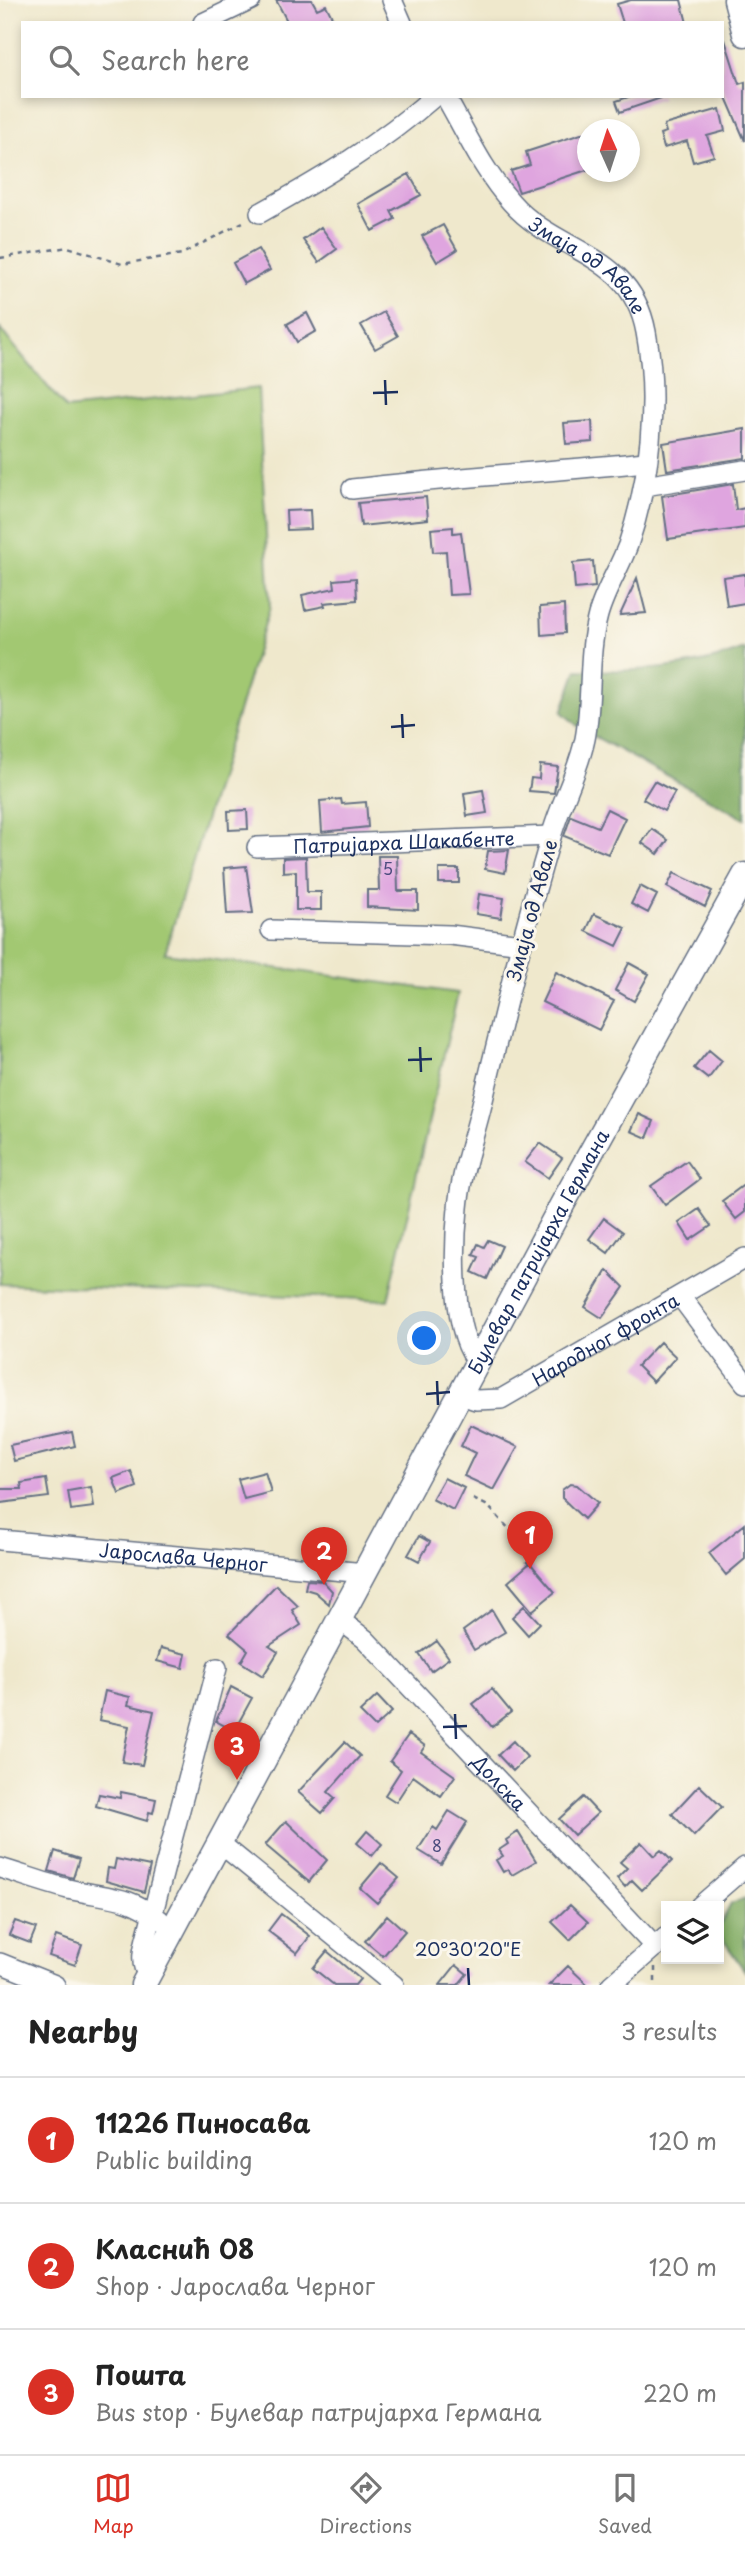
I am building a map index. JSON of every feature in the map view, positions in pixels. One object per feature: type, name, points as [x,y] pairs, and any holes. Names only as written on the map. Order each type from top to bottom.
[{"type":"main road","points":[[736,0],[745,34]]},
{"type":"main road","name":"Булевар патријарха Германа","points":[[146,1980],[745,875]]},
{"type":"street","points":[[207,21],[251,0]]},
{"type":"street","points":[[392,0],[401,21]]},
{"type":"street","points":[[260,212],[362,155],[391,135],[433,98]]},
{"type":"street","name":"Змаја од Авале","points":[[446,98],[495,182],[513,205],[537,224],[614,272],[635,298],[646,330],[652,391],[643,486],[627,546],[598,618],[592,646],[584,741],[551,836],[458,1206],[457,1286],[461,1324],[469,1351],[479,1363]]},
{"type":"street","points":[[352,489],[646,462]]},
{"type":"street","points":[[643,486],[745,470]]},
{"type":"street","name":"Патријарха Шакабенте","points":[[257,848],[551,836]]},
{"type":"street","points":[[271,930],[450,935],[522,944]]},
{"type":"street","name":"Народног фронта","points":[[461,1395],[477,1400],[501,1399],[745,1258]]},
{"type":"street","points":[[680,1296],[745,1383]]},
{"type":"street","name":"Јарослава Черног","points":[[0,1540],[366,1573]]},
{"type":"street","name":"Долска","points":[[341,1620],[384,1659],[661,1942]]},
{"type":"street","points":[[146,1980],[143,1958],[153,1913],[185,1781],[217,1668]]},
{"type":"street","points":[[220,1844],[394,1985]]},
{"type":"street","points":[[706,1901],[745,1867]]},
{"type":"street","points":[[0,1868],[62,1887],[128,1900],[153,1913],[160,1920],[176,1926]]},
{"type":"street","points":[[611,1985],[661,1942]]},
{"type":"street","points":[[0,1963],[55,1985]]},
{"type":"path","points":[[0,258],[68,247],[122,264],[182,254],[260,212]]},
{"type":"path","points":[[473,1499],[488,1506],[534,1556],[526,1563],[528,1565]]},
{"type":"green space","points":[[0,329],[66,409],[258,388],[270,607],[165,953],[458,993],[388,1300],[0,1284]]},
{"type":"green space","points":[[745,649],[745,819],[581,729],[562,712],[577,670],[662,668],[704,661]]},
{"type":"green space","points":[[745,1898],[745,1971],[724,1941],[724,1917],[731,1904]]},
{"type":"building","points":[[276,0],[312,0],[317,9],[326,5],[334,21],[287,21]]},
{"type":"building","points":[[631,0],[681,0],[686,21],[622,21],[617,4]]},
{"type":"building","points":[[724,40],[739,84],[745,82],[745,141],[724,93]]},
{"type":"building","points":[[625,98],[661,98],[620,112],[616,101]]},
{"type":"building","points":[[720,109],[725,131],[707,136],[714,156],[693,162],[687,141],[664,148],[660,134],[666,132],[664,125]]},
{"type":"building","points":[[577,135],[577,173],[519,192],[511,171],[530,165],[526,152]]},
{"type":"building","points":[[409,174],[421,195],[391,211],[395,219],[372,231],[358,204]]},
{"type":"building","points":[[443,225],[457,250],[437,262],[422,236]]},
{"type":"building","points":[[321,227],[337,249],[319,262],[303,240]]},
{"type":"building","points":[[258,249],[270,270],[244,284],[233,263]]},
{"type":"building","points":[[384,312],[398,336],[375,349],[361,325]]},
{"type":"building","points":[[307,313],[316,331],[297,342],[287,324]]},
{"type":"building","points":[[592,421],[593,442],[566,444],[564,423]]},
{"type":"building","points":[[745,429],[745,458],[667,470],[663,443]]},
{"type":"building","points":[[733,484],[736,510],[745,508],[745,528],[668,539],[662,496]]},
{"type":"building","points":[[426,497],[428,519],[361,526],[358,503]]},
{"type":"building","points":[[310,510],[311,529],[287,530],[286,511]]},
{"type":"building","points":[[453,527],[453,533],[461,532],[469,594],[449,595],[446,551],[433,552],[431,529]]},
{"type":"building","points":[[593,561],[595,587],[575,589],[573,563]]},
{"type":"building","points":[[745,574],[745,603],[727,606],[723,577]]},
{"type":"building","points":[[356,578],[357,600],[324,603],[325,606],[305,610],[302,595],[335,588],[334,580]]},
{"type":"building","points":[[637,578],[646,613],[620,615]]},
{"type":"building","points":[[564,605],[565,633],[541,635],[540,607]]},
{"type":"building","points":[[540,765],[558,767],[554,793],[529,791],[531,778],[539,779]]},
{"type":"building","points":[[654,781],[675,792],[664,811],[643,799]]},
{"type":"building","points":[[483,790],[487,813],[467,816],[464,793]]},
{"type":"building","points":[[341,799],[342,804],[366,802],[368,827],[322,832],[320,801]]},
{"type":"building","points":[[607,809],[625,818],[608,854],[564,836],[571,816],[598,827]]},
{"type":"building","points":[[247,810],[248,829],[229,830],[228,811]]},
{"type":"building","points":[[652,829],[668,840],[658,854],[642,843]]},
{"type":"building","points":[[509,850],[505,873],[485,869],[488,851]]},
{"type":"building","points":[[378,856],[397,856],[398,891],[418,891],[418,910],[367,907],[367,890],[379,890]]},
{"type":"building","points":[[306,857],[307,892],[321,892],[321,910],[296,910],[296,871],[283,872],[283,858]]},
{"type":"building","points":[[246,866],[253,913],[227,914],[224,868]]},
{"type":"building","points":[[439,869],[459,869],[459,883],[439,883]]},
{"type":"building","points":[[674,873],[712,891],[705,907],[667,887]]},
{"type":"building","points":[[640,886],[657,895],[648,913],[631,904]]},
{"type":"building","points":[[479,894],[504,898],[501,918],[476,914]]},
{"type":"building","points":[[594,914],[626,928],[617,946],[586,931]]},
{"type":"building","points":[[629,963],[649,974],[634,1001],[615,990]]},
{"type":"building","points":[[556,972],[614,1001],[599,1030],[542,1002]]},
{"type":"building","points":[[709,1050],[722,1061],[708,1079],[694,1068]]},
{"type":"building","points":[[639,1114],[654,1121],[647,1138],[631,1131]]},
{"type":"building","points":[[540,1143],[562,1158],[548,1178],[525,1162]]},
{"type":"building","points":[[687,1161],[700,1179],[665,1205],[651,1186]]},
{"type":"building","points":[[745,1184],[745,1212],[736,1219],[722,1201]]},
{"type":"building","points":[[699,1209],[711,1226],[690,1240],[679,1223]]},
{"type":"building","points":[[604,1218],[623,1232],[608,1253],[589,1239]]},
{"type":"building","points":[[488,1240],[502,1246],[487,1279],[472,1272],[479,1257],[473,1255],[478,1244],[484,1247]]},
{"type":"building","points":[[607,1270],[624,1287],[602,1318],[585,1307]]},
{"type":"building","points":[[660,1342],[676,1357],[653,1382],[637,1366]]},
{"type":"building","points":[[471,1425],[518,1447],[494,1490],[464,1476],[475,1453],[461,1446]]},
{"type":"building","points":[[72,1432],[75,1446],[14,1461],[10,1445]]},
{"type":"building","points":[[131,1471],[137,1487],[119,1494],[113,1478]]},
{"type":"building","points":[[265,1472],[271,1492],[244,1499],[238,1479]]},
{"type":"building","points":[[444,1478],[464,1488],[453,1510],[432,1499]]},
{"type":"building","points":[[46,1479],[49,1497],[0,1503],[0,1489],[22,1489],[21,1483]]},
{"type":"building","points":[[570,1484],[577,1485],[598,1503],[584,1519],[562,1498],[562,1490]]},
{"type":"building","points":[[91,1487],[94,1507],[71,1510],[68,1491]]},
{"type":"building","points":[[745,1524],[745,1559],[726,1575],[709,1553]]},
{"type":"building","points":[[419,1536],[430,1542],[419,1561],[408,1555]]},
{"type":"building","points":[[530,1563],[555,1592],[532,1611],[508,1582]]},
{"type":"building","points":[[307,1580],[323,1581],[332,1591],[329,1604],[315,1592],[305,1589]]},
{"type":"building","points":[[276,1585],[298,1606],[292,1610],[301,1625],[269,1646],[278,1652],[263,1676],[241,1662],[248,1650],[229,1634]]},
{"type":"building","points":[[524,1606],[540,1623],[528,1635],[512,1617]]},
{"type":"building","points":[[492,1610],[505,1632],[474,1650],[463,1631]]},
{"type":"building","points":[[437,1641],[449,1658],[431,1671],[419,1654]]},
{"type":"building","points":[[161,1648],[186,1654],[183,1668],[157,1661]]},
{"type":"building","points":[[231,1687],[252,1698],[234,1731],[216,1721]]},
{"type":"building","points":[[492,1689],[511,1712],[492,1727],[473,1704]]},
{"type":"building","points":[[105,1691],[130,1697],[128,1705],[154,1711],[142,1765],[122,1762],[129,1726],[99,1720]]},
{"type":"building","points":[[377,1696],[392,1712],[375,1727],[360,1712]]},
{"type":"building","points":[[409,1734],[425,1746],[421,1752],[455,1776],[441,1796],[413,1776],[396,1802],[385,1795],[401,1770],[390,1761]]},
{"type":"building","points":[[513,1741],[527,1757],[513,1771],[498,1755]]},
{"type":"building","points":[[345,1742],[360,1756],[328,1792],[335,1798],[322,1813],[298,1792]]},
{"type":"building","points":[[699,1785],[722,1807],[694,1836],[672,1814]]},
{"type":"building","points":[[121,1792],[156,1799],[153,1813],[149,1812],[147,1821],[96,1806],[99,1794],[120,1798]]},
{"type":"building","points":[[583,1797],[598,1813],[574,1835],[559,1819]]},
{"type":"building","points":[[449,1811],[467,1822],[441,1864],[418,1850],[433,1827],[437,1830]]},
{"type":"building","points":[[286,1821],[327,1860],[309,1882],[265,1845]]},
{"type":"building","points":[[367,1831],[382,1844],[372,1856],[357,1843]]},
{"type":"building","points":[[518,1832],[536,1861],[512,1875],[508,1869],[503,1872],[496,1860],[503,1856],[499,1850],[508,1844],[506,1840]]},
{"type":"building","points":[[641,1842],[654,1856],[661,1850],[672,1861],[642,1890],[632,1880],[625,1887],[617,1878],[627,1868],[620,1862]]},
{"type":"building","points":[[55,1851],[79,1859],[73,1878],[49,1871]]},
{"type":"building","points":[[116,1859],[150,1866],[144,1892],[106,1881],[108,1868],[114,1869]]},
{"type":"building","points":[[381,1863],[399,1878],[377,1903],[360,1888]]},
{"type":"building","points":[[570,1905],[588,1922],[570,1940],[552,1922]]},
{"type":"building","points":[[281,1914],[310,1936],[297,1953],[268,1931]]},
{"type":"building","points":[[387,1915],[405,1931],[383,1956],[365,1941]]},
{"type":"building","points":[[15,1921],[36,1928],[30,1943],[9,1935]]},
{"type":"building","points":[[56,1936],[82,1945],[75,1965],[49,1956]]},
{"type":"building","points":[[327,1951],[360,1979],[355,1985],[334,1985],[313,1968]]},
{"type":"building","points":[[456,1965],[467,1974],[458,1985],[440,1985]]},
{"type":"building","points":[[568,1966],[588,1985],[549,1985]]},
{"type":"place","name":"11226 Пиносава","points":[[530,1569]]},
{"type":"place","name":"Класнић 08","points":[[324,1585]]},
{"type":"place","name":"Пошта","points":[[237,1780]]}]
